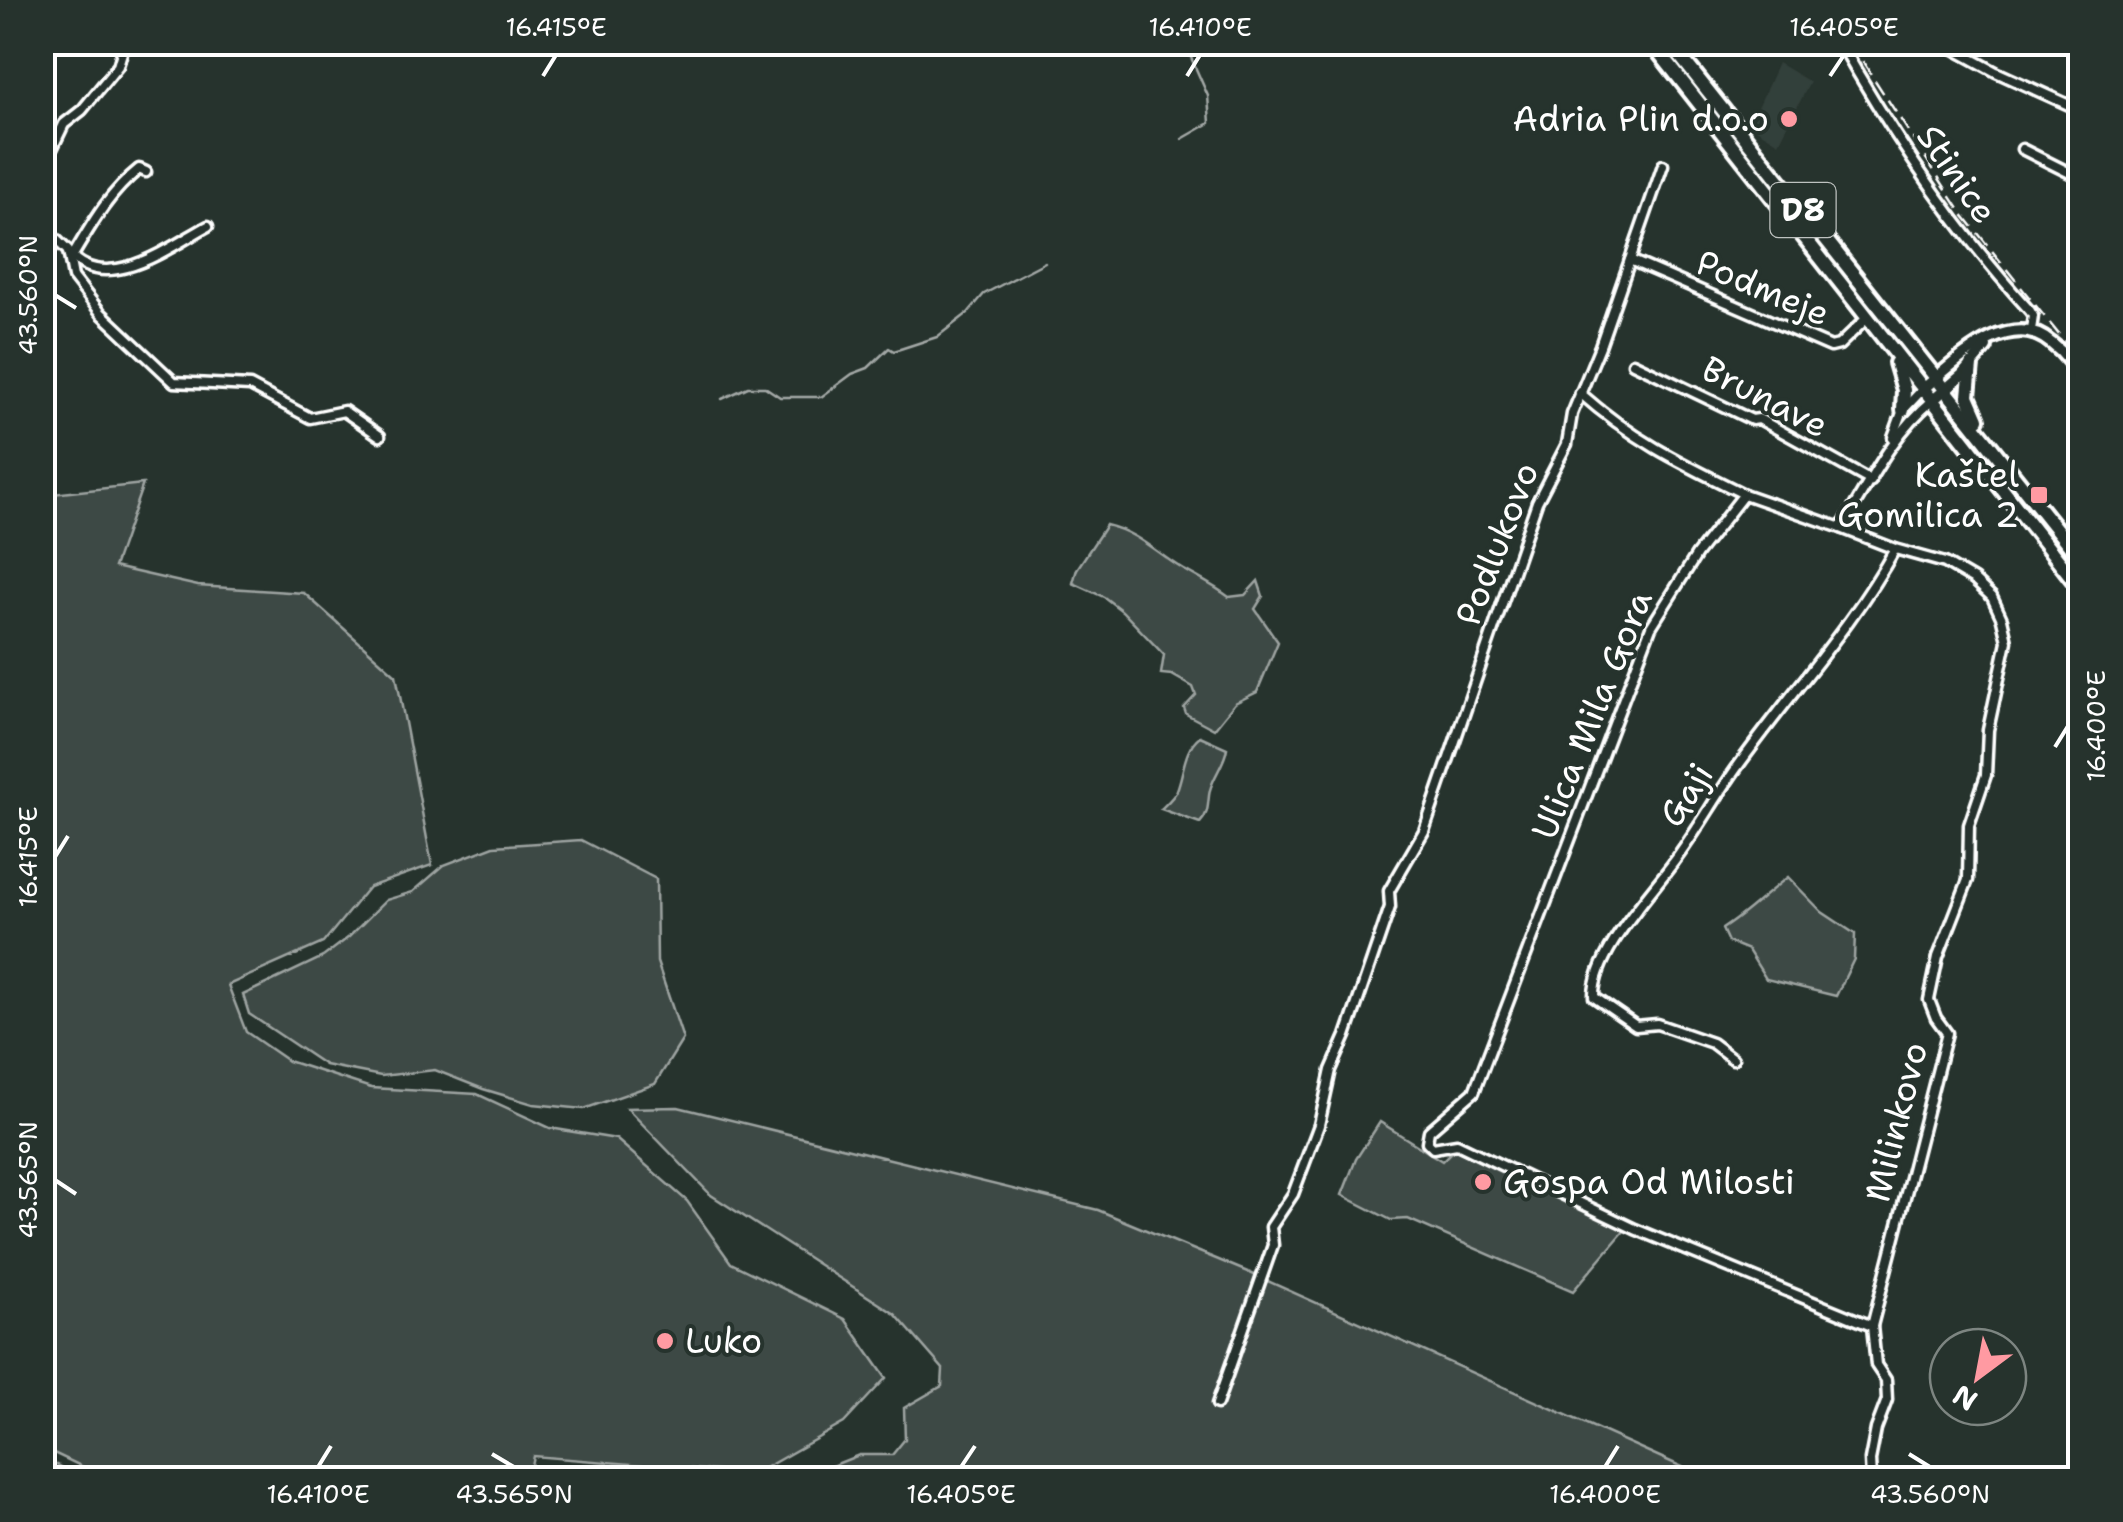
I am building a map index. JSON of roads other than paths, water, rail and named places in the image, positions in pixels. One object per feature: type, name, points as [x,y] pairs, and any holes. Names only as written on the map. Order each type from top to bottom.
[{"type":"main road","name":"D8","points":[[1651,42],[2080,588]]},
{"type":"main road","name":"D8","points":[[1669,42],[2080,559]]},
{"type":"main road","points":[[1892,351],[1904,390],[1903,410]]},
{"type":"main road","points":[[1971,366],[1968,396],[1983,436]]},
{"type":"street","points":[[42,170],[64,124],[82,110],[118,66],[124,42]]},
{"type":"street","name":"Stinice","points":[[1840,42],[1875,105],[1987,264],[2030,311],[2031,330]]},
{"type":"street","points":[[1941,42],[2080,110]]},
{"type":"street","points":[[2022,149],[2080,178]]},
{"type":"street","name":"Podlukovo","points":[[1217,1404],[1273,1246],[1271,1227],[1293,1194],[1319,1126],[1331,1070],[1390,907],[1389,891],[1424,831],[1537,502],[1566,444],[1572,414],[1663,165]]},
{"type":"street","points":[[146,172],[139,169],[110,196],[70,254],[74,276],[101,313],[174,382],[250,386],[310,418],[344,411],[380,436]]},
{"type":"street","points":[[42,226],[70,254],[99,270],[123,269],[145,261],[208,226]]},
{"type":"street","name":"Podmeje","points":[[1630,260],[1831,347],[1840,345],[1867,318]]},
{"type":"street","points":[[1842,528],[1890,446],[1903,410],[1927,395],[1993,338],[2012,330],[2031,330],[2042,335],[2067,358],[2080,380]]},
{"type":"street","points":[[1941,383],[1971,366],[1993,338]]},
{"type":"street","name":"Brunave","points":[[1634,363],[1752,420],[1758,419],[1871,482]]},
{"type":"street","points":[[1580,394],[1616,426],[1656,451],[1744,494],[1895,549]]},
{"type":"street","points":[[1890,446],[1927,395]]},
{"type":"street","name":"Ulica Mila Gora","points":[[1744,494],[1697,554],[1651,628],[1474,1092],[1429,1131],[1426,1142],[1433,1148],[1456,1144],[1635,1229],[1872,1326]]},
{"type":"street","name":"Gaji","points":[[1733,1059],[1712,1042],[1657,1024],[1636,1026],[1594,997],[1594,982],[1602,959],[1681,852],[1738,765],[1869,597],[1895,549]]},
{"type":"street","name":"Milinkovo","points":[[1872,1480],[1870,1460],[1887,1400],[1886,1380],[1876,1366],[1872,1326],[1947,1034],[1929,1000],[1938,958],[1968,880],[1969,825],[1986,775],[1988,730],[2006,640],[1992,597],[1974,580],[1945,564],[1895,549]]},
{"type":"waterway","points":[[1182,139],[1210,123],[1208,96],[1189,53],[1195,42]]},
{"type":"waterway","points":[[722,399],[748,387],[765,387],[780,397],[821,397],[852,374],[868,368],[889,348],[894,351],[937,337],[968,313],[984,294],[1045,262]]},
{"type":"railway","points":[[1850,42],[1961,212],[2080,361]]},
{"type":"place","name":"Adria Plin d.o.o","points":[[1789,119]]},
{"type":"place","name":"Kaštel Gomilica 2","points":[[2039,495]]},
{"type":"place","name":"Gospa Od Milosti","points":[[1483,1182]]},
{"type":"place","name":"Luko","points":[[665,1341]]}]
